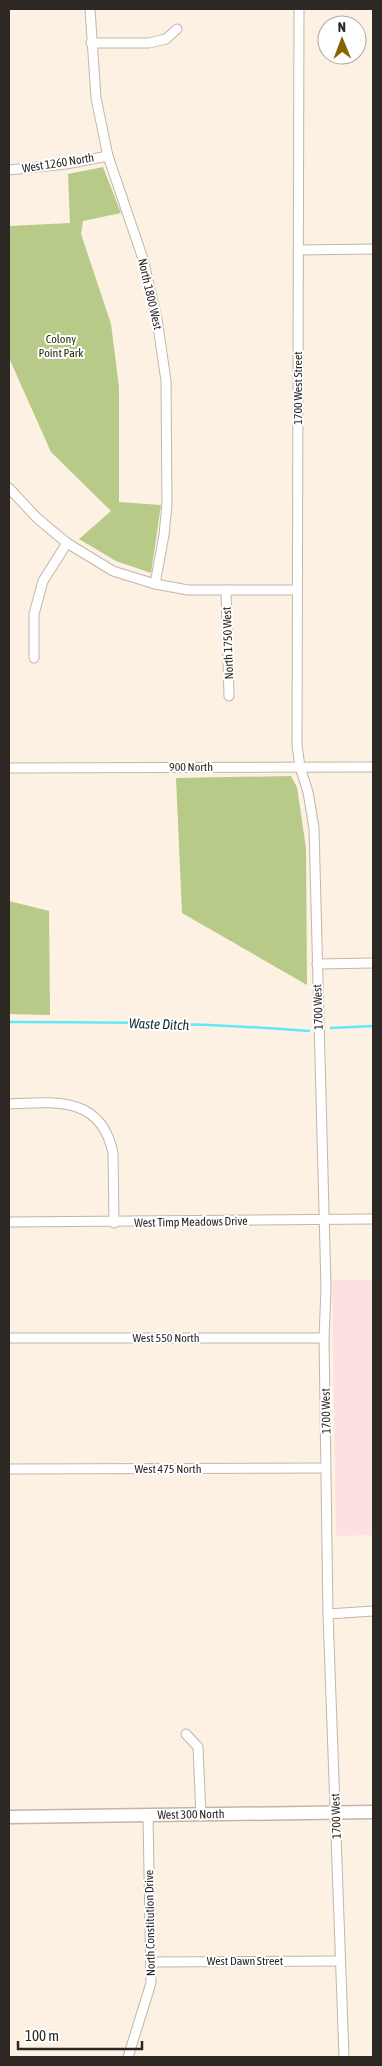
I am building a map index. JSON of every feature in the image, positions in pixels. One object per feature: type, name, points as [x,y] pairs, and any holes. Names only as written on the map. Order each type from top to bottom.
[{"type":"street","name":"North 1800 West","points":[[90,9],[96,98],[108,156],[143,259],[157,319],[166,381],[167,504],[164,535],[154,584]]},
{"type":"street","name":"1700 West Street","points":[[299,9],[297,746],[300,767]]},
{"type":"street","points":[[91,43],[149,43],[166,39],[177,29]]},
{"type":"street","name":"West 1260 North","points":[[9,170],[66,164],[108,156]]},
{"type":"street","points":[[299,250],[373,249]]},
{"type":"street","points":[[9,488],[36,518],[67,543],[113,571],[154,584],[188,590],[297,590]]},
{"type":"street","points":[[34,658],[34,614],[43,581],[67,543]]},
{"type":"street","name":"North 1750 West","points":[[226,590],[230,696]]},
{"type":"street","name":"900 North","points":[[9,768],[373,766]]},
{"type":"street","name":"1700 West","points":[[300,767],[308,792],[314,828],[326,1288],[324,1338],[328,1614],[336,1813],[339,1961],[344,2057]]},
{"type":"street","points":[[317,964],[373,963]]},
{"type":"street","points":[[9,1104],[66,1103],[94,1116],[107,1134],[113,1153],[114,1222]]},
{"type":"street","name":"West Timp Meadows Drive","points":[[9,1222],[373,1219]]},
{"type":"street","name":"West 550 North","points":[[9,1338],[324,1338]]},
{"type":"street","name":"West 475 North","points":[[9,1469],[326,1468]]},
{"type":"street","points":[[328,1614],[373,1611]]},
{"type":"street","points":[[186,1734],[198,1747],[201,1816]]},
{"type":"street","name":"West 300 North","points":[[9,1818],[373,1812]]},
{"type":"street","name":"North Constitution Drive","points":[[128,2057],[151,1983],[148,1816]]},
{"type":"street","name":"West Dawn Street","points":[[150,1962],[339,1961]]},
{"type":"shaded area","points":[[332,1280],[373,1280],[373,1535],[336,1536]]},
{"type":"green space","name":"Colony Point Park","points":[[103,167],[121,213],[83,221],[81,234],[111,324],[119,387],[119,502],[161,505],[151,573],[116,561],[79,539],[111,511],[51,452],[9,358],[9,226],[70,223],[68,174]]},
{"type":"green space","points":[[291,776],[297,787],[306,848],[307,985],[182,913],[176,778]]},
{"type":"green space","points":[[9,901],[49,911],[50,1015],[9,1014]]},
{"type":"waterway","name":"Waste Ditch","points":[[9,1022],[234,1026],[309,1031]]},
{"type":"waterway","name":"Waste Ditch","points":[[331,1028],[373,1026]]}]
